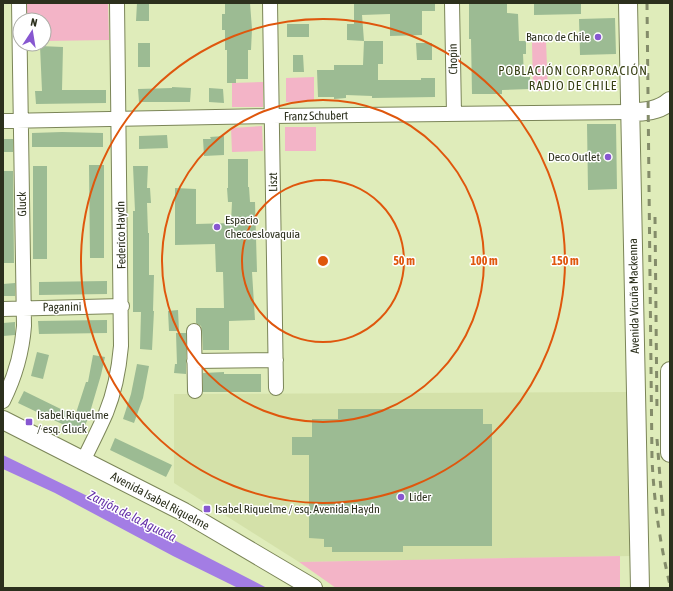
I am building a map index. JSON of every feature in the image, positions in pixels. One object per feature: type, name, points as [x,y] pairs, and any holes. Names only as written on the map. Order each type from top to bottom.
[{"type":"main road","name":"Avenida Vicuña Mackenna","points":[[628,3],[640,588]]},
{"type":"main road","points":[[630,112],[651,111],[670,101]]},
{"type":"main road","points":[[670,371],[670,452]]},
{"type":"main road","name":"Avenida Isabel Riquelme","points":[[3,420],[184,512],[313,588]]},
{"type":"street","name":"Gluck","points":[[3,401],[14,376],[22,351],[24,326],[19,3]]},
{"type":"street","name":"Federico Haydn","points":[[83,461],[106,412],[116,380],[121,346],[122,306],[117,3]]},
{"type":"street","name":"Liszt","points":[[270,3],[276,388]]},
{"type":"street","name":"Chopin","points":[[452,3],[454,114]]},
{"type":"street","name":"Franz Schubert","points":[[3,121],[630,112]]},
{"type":"street","name":"Paganini","points":[[3,309],[122,306]]},
{"type":"street","points":[[194,331],[195,390]]},
{"type":"street","points":[[194,361],[276,360]]},
{"type":"shaded area","points":[[24,3],[108,3],[109,40],[52,41],[52,12],[25,12]]},
{"type":"shaded area","points":[[546,41],[548,91],[533,91],[532,42]]},
{"type":"shaded area","points":[[314,77],[314,101],[286,102],[286,78]]},
{"type":"shaded area","points":[[263,82],[263,107],[232,107],[232,83]]},
{"type":"shaded area","points":[[262,126],[263,151],[232,152],[231,128]]},
{"type":"shaded area","points":[[285,127],[316,127],[316,151],[285,151]]},
{"type":"shaded area","points":[[630,392],[631,556],[299,562],[174,483],[174,394]]},
{"type":"shaded area","points":[[3,455],[108,506],[267,588],[238,588],[173,556],[55,493],[3,469]]},
{"type":"shaded area","points":[[620,556],[620,588],[336,588],[299,562]]},
{"type":"building","points":[[137,3],[149,3],[149,21],[136,21]]},
{"type":"building","points":[[225,3],[250,3],[252,29],[251,50],[248,50],[248,79],[236,79],[236,83],[227,83],[227,50],[225,50],[225,30],[222,30],[222,14],[225,14]]},
{"type":"building","points":[[355,3],[435,3],[435,11],[422,11],[422,35],[390,36],[390,14],[362,15],[364,41],[347,40],[347,24],[354,24]]},
{"type":"building","points":[[469,3],[507,3],[507,13],[518,14],[519,41],[526,41],[526,54],[523,54],[524,77],[530,77],[530,89],[502,90],[502,94],[472,94]]},
{"type":"building","points":[[534,3],[581,3],[581,14],[534,15]]},
{"type":"building","name":"Banco de Chile","points":[[615,18],[616,54],[580,55],[579,19]]},
{"type":"building","points":[[287,24],[309,24],[309,37],[287,37]]},
{"type":"building","points":[[364,41],[383,41],[383,64],[378,64],[378,80],[421,80],[421,78],[435,78],[435,97],[372,98],[372,96],[346,95],[346,98],[334,99],[334,97],[318,97],[317,70],[334,70],[334,65],[363,65]]},
{"type":"building","points":[[138,43],[150,43],[150,67],[138,67]]},
{"type":"building","points":[[416,43],[432,43],[432,60],[417,60]]},
{"type":"building","points":[[52,47],[63,47],[62,90],[106,90],[106,103],[36,104],[35,91],[42,91],[40,52],[52,52]]},
{"type":"building","points":[[293,55],[303,55],[304,72],[293,72]]},
{"type":"building","points":[[172,87],[191,88],[190,102],[139,102],[138,89]]},
{"type":"building","points":[[209,88],[223,89],[224,103],[209,102]]},
{"type":"building","points":[[587,124],[616,124],[617,189],[588,190]]},
{"type":"building","points":[[32,133],[103,133],[103,147],[32,147]]},
{"type":"building","points":[[167,135],[168,148],[139,149],[139,136]]},
{"type":"building","points":[[224,136],[224,155],[204,156],[203,139]]},
{"type":"building","points":[[3,139],[13,139],[13,152],[3,152]]},
{"type":"building","points":[[228,159],[248,159],[248,187],[250,202],[255,202],[257,272],[252,272],[255,320],[229,321],[229,350],[203,350],[201,326],[196,323],[196,308],[224,308],[223,272],[216,272],[215,244],[175,245],[175,188],[196,189],[196,224],[231,223],[232,202],[228,202],[227,188]]},
{"type":"building","points":[[89,165],[104,165],[104,258],[90,258]]},
{"type":"building","points":[[33,166],[47,166],[47,259],[33,259]]},
{"type":"building","points":[[133,166],[148,166],[147,188],[150,188],[151,203],[147,203],[149,275],[154,275],[152,350],[140,349],[141,312],[133,312],[133,211],[135,211]]},
{"type":"building","points":[[3,171],[13,171],[14,263],[3,263]]},
{"type":"building","points":[[107,281],[107,294],[39,295],[39,282]]},
{"type":"building","points":[[15,283],[15,296],[3,296],[3,284]]},
{"type":"building","points":[[178,310],[179,331],[169,331],[168,311]]},
{"type":"building","points":[[107,320],[107,333],[39,334],[38,321]]},
{"type":"building","points":[[15,322],[15,335],[3,336],[3,323]]},
{"type":"building","points":[[176,333],[186,333],[186,374],[174,373],[175,364],[177,364]]},
{"type":"building","points":[[37,352],[49,355],[43,379],[31,376]]},
{"type":"building","points":[[93,355],[105,357],[88,419],[81,433],[18,403],[24,391],[75,416],[86,382],[88,382]]},
{"type":"building","points":[[137,364],[149,366],[143,398],[134,423],[123,419],[131,394]]},
{"type":"building","points":[[224,372],[224,374],[261,374],[261,392],[203,392],[203,373]]},
{"type":"building","name":"Lider","points":[[338,409],[483,409],[483,424],[492,424],[492,546],[403,546],[403,552],[332,552],[332,547],[324,547],[324,539],[309,538],[309,455],[292,455],[292,437],[312,437],[312,419],[338,419]]},
{"type":"building","points":[[115,438],[172,465],[166,477],[110,450]]},
{"type":"railway","points":[[647,3],[652,459],[658,523],[670,585]]},
{"type":"railway","points":[[655,217],[657,413]]},
{"type":"railway","points":[[657,439],[663,516]]},
{"type":"place","name":"Banco de Chile","points":[[598,37]]},
{"type":"place","name":"Deco Outlet","points":[[608,157]]},
{"type":"place","name":"Espacio Checoeslovaquia","points":[[217,227]]},
{"type":"place","name":"Isabel Riquelme / esq. Gluck","points":[[29,422]]},
{"type":"place","name":"Lider","points":[[401,497]]},
{"type":"place","name":"Isabel Riquelme / esq. Avenida Haydn","points":[[207,509]]},
{"type":"district","name":"POBLACIÓN CORPORACIÓN RADIO DE CHILE","points":[[573,78]]},
{"type":"water label","name":"Zanjón de la Aguada","points":[[132,516]]}]
